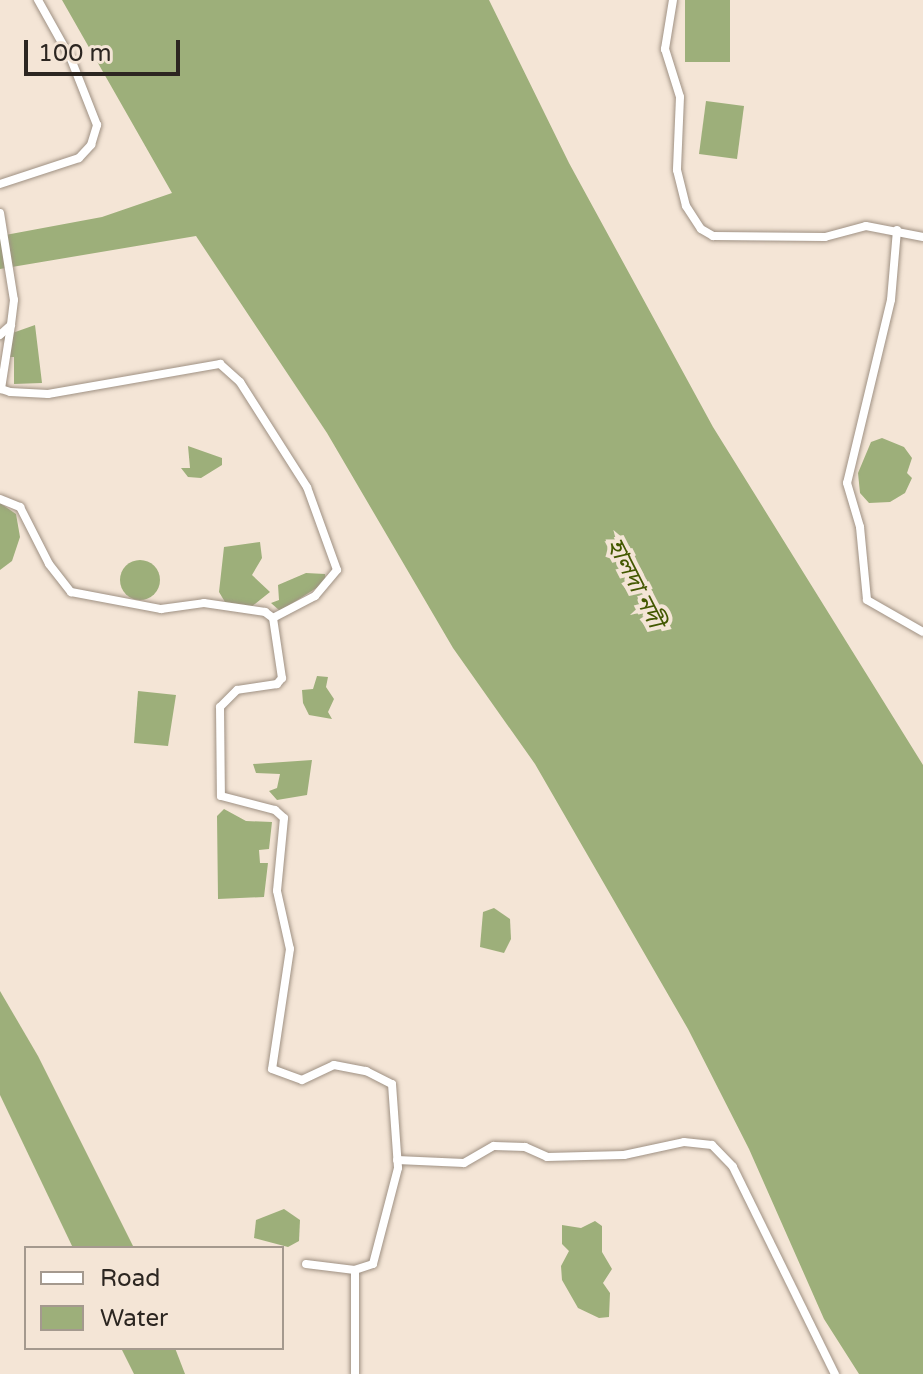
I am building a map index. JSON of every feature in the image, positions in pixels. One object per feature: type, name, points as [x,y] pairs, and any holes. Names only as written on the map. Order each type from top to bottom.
[{"type":"street","points":[[0,184],[79,158],[91,145],[97,125],[71,59],[38,0]]},
{"type":"street","points":[[673,0],[665,49],[680,97],[677,170],[686,206],[701,229],[713,236],[825,237],[866,226],[923,237]]},
{"type":"street","points":[[0,213],[10,269],[11,325],[1,389],[48,394],[220,364],[240,382],[307,487],[337,570],[315,596],[273,618]]},
{"type":"street","points":[[897,230],[891,300],[847,483],[860,527],[867,600],[923,632]]},
{"type":"street","points":[[0,335],[11,325]]},
{"type":"street","points":[[0,499],[20,507],[49,564],[71,592],[161,609],[204,603],[265,612],[273,618],[282,678],[277,684],[230,693],[220,707],[218,745],[221,796],[275,810],[284,818],[277,891],[290,949],[272,1069],[302,1080],[334,1065],[392,1084],[397,1160],[373,1264],[355,1270],[306,1264]]},
{"type":"street","points":[[397,1160],[464,1163],[494,1146],[525,1147],[547,1157],[624,1155],[684,1142],[712,1145],[733,1167],[835,1374]]},
{"type":"street","points":[[355,1270],[355,1374]]},
{"type":"water","name":"হালদা নদী","points":[[62,0],[489,0],[569,163],[713,427],[923,765],[923,1374],[859,1374],[824,1319],[749,1149],[688,1029],[535,764],[453,648],[327,433],[196,236],[0,269],[0,236],[102,217],[172,193]]},
{"type":"water","points":[[685,0],[730,0],[730,62],[685,62]]},
{"type":"water","points":[[706,101],[744,106],[737,159],[699,154]]},
{"type":"water","points":[[35,325],[42,383],[14,384],[14,357],[6,357],[4,336]]},
{"type":"water","points":[[882,438],[904,447],[912,458],[907,473],[912,478],[905,493],[890,502],[869,503],[860,493],[858,473],[871,442]]},
{"type":"water","points":[[188,446],[222,458],[222,465],[201,478],[188,477],[181,468],[190,468]]},
{"type":"water","points":[[0,503],[16,514],[20,537],[12,561],[0,570]]},
{"type":"water","points":[[260,542],[262,558],[252,575],[270,592],[251,607],[228,607],[219,592],[224,547]]},
{"type":"water","points":[[140,560],[154,566],[160,580],[154,594],[140,600],[126,594],[120,580],[126,566]]},
{"type":"water","points":[[306,573],[325,574],[326,582],[280,611],[271,603],[279,600],[278,585]]},
{"type":"water","points":[[317,676],[328,677],[326,687],[334,699],[328,712],[332,719],[309,715],[303,703],[302,690],[313,689]]},
{"type":"water","points":[[138,691],[176,695],[168,746],[134,743]]},
{"type":"water","points":[[312,760],[307,795],[277,800],[269,791],[277,788],[280,774],[256,773],[253,764]]},
{"type":"water","points":[[224,809],[246,821],[272,822],[269,849],[259,850],[260,863],[268,863],[264,897],[218,899],[217,816]]},
{"type":"water","points":[[494,908],[510,919],[511,939],[504,953],[480,947],[483,912]]},
{"type":"water","points":[[0,991],[38,1056],[133,1246],[72,1246],[0,1095]]},
{"type":"water","points":[[284,1209],[300,1220],[299,1241],[288,1247],[254,1238],[256,1220]]},
{"type":"water","points":[[595,1221],[602,1226],[602,1252],[612,1269],[603,1283],[610,1293],[609,1317],[599,1318],[578,1308],[562,1280],[561,1266],[569,1251],[562,1244],[562,1225],[581,1228]]},
{"type":"water","points":[[122,1350],[176,1350],[185,1374],[134,1374]]}]
